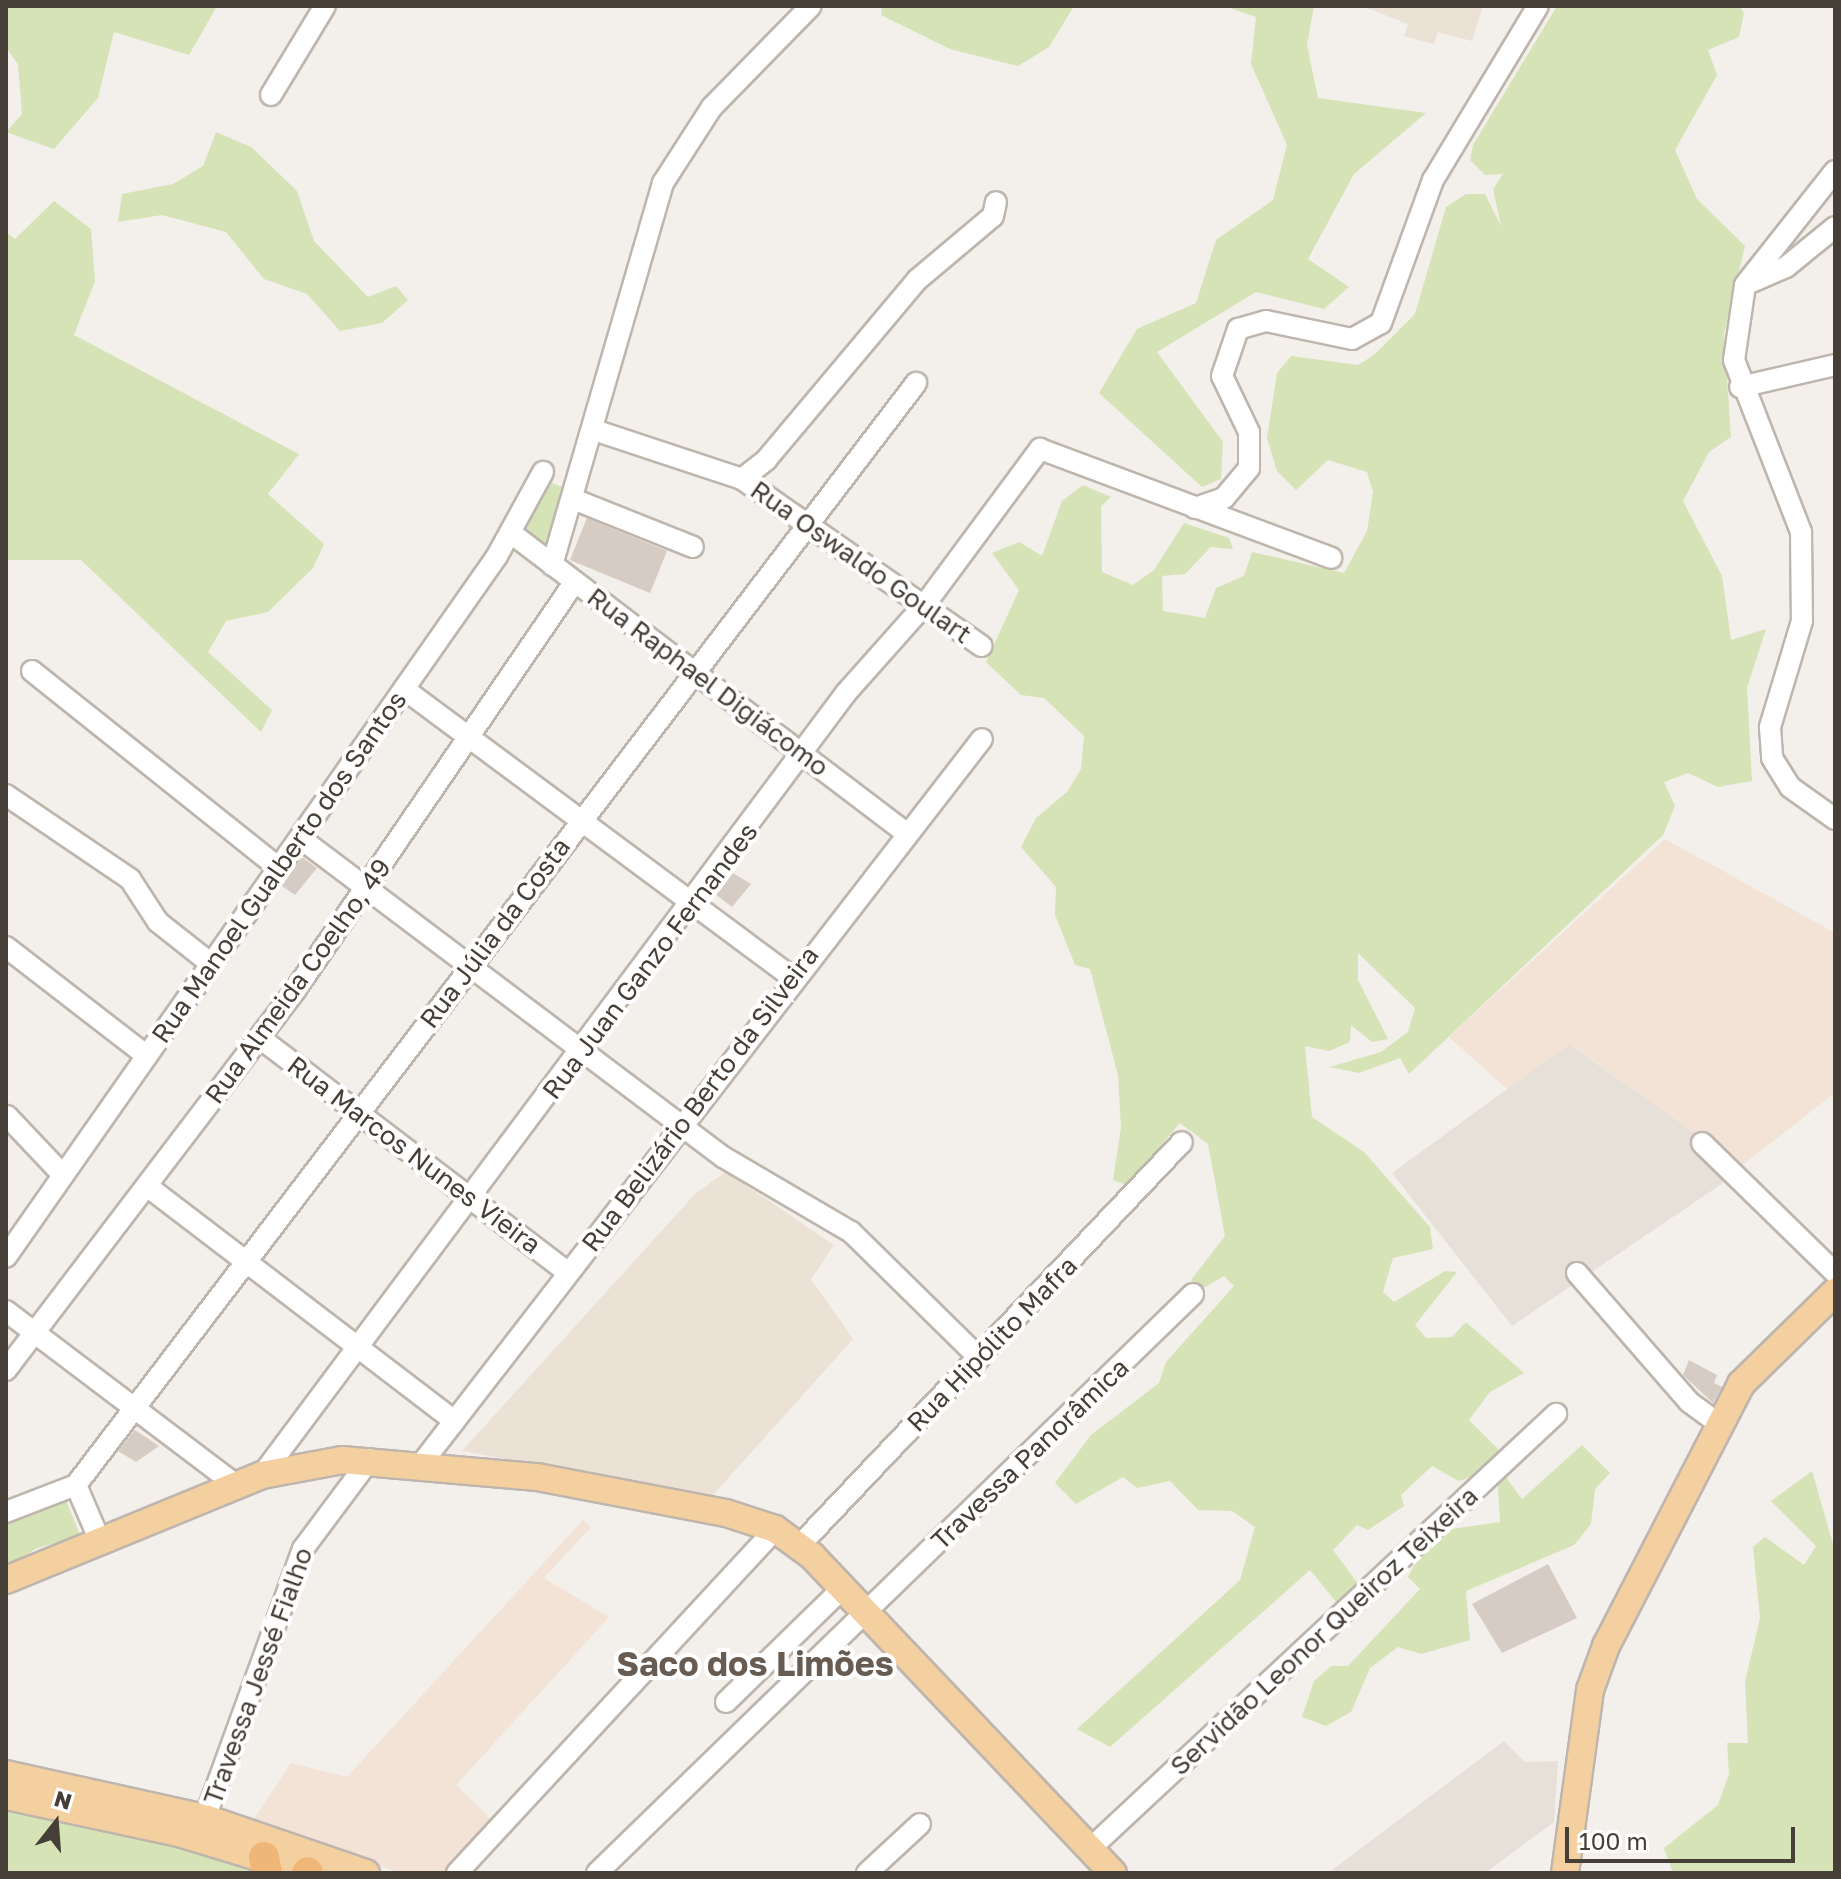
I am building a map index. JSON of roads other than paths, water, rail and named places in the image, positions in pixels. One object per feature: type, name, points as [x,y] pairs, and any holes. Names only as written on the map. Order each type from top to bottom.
[{"type":"main road","points":[[1565,1873],[1597,1667],[1719,1424],[1770,1349],[1835,1292]]},
{"type":"main road","points":[[6,1580],[262,1475],[370,1459],[422,1463],[666,1498],[775,1529],[800,1545],[1092,1847],[1109,1871]]},
{"type":"main road","points":[[6,1774],[121,1808],[265,1865],[366,1873]]},
{"type":"main road","points":[[6,1796],[205,1818],[313,1869]]},
{"type":"street","points":[[271,95],[325,6]]},
{"type":"street","points":[[552,565],[594,430],[663,183],[727,89],[811,6]]},
{"type":"street","points":[[1195,508],[1224,498],[1249,468],[1249,432],[1222,376],[1238,329],[1266,321],[1333,338],[1367,336],[1390,304],[1416,220],[1454,138],[1538,6]]},
{"type":"street","points":[[1835,171],[1745,285],[1734,332],[1740,387],[1788,486],[1801,532],[1802,621],[1770,727],[1772,758],[1790,787],[1835,819]]},
{"type":"street","points":[[742,479],[766,460],[917,280],[993,216],[996,202]]},
{"type":"street","points":[[1745,285],[1786,267],[1835,227]]},
{"type":"street","points":[[1740,387],[1835,365]]},
{"type":"street","name":"Rua Júlia da Costa","points":[[76,1485],[916,383]]},
{"type":"street","name":"Rua Oswaldo Goulart","points":[[594,430],[742,479],[926,603],[981,646]]},
{"type":"street","name":"Rua Juan Ganzo Fernandes","points":[[262,1475],[805,755],[846,693],[926,603],[1040,449],[1195,508]]},
{"type":"street","name":"Rua Manoel Gualberto dos Santos","points":[[6,1257],[511,533],[543,472]]},
{"type":"street","points":[[575,493],[693,547]]},
{"type":"street","points":[[1195,508],[1331,558]]},
{"type":"street","name":"Rua Raphael Digiácomo","points":[[511,533],[905,832]]},
{"type":"street","name":"Rua Almeida Coelho, 49","points":[[6,1370],[260,1038],[575,582]]},
{"type":"street","points":[[32,671],[279,868]]},
{"type":"street","points":[[404,689],[793,978]]},
{"type":"street","name":"Rua Belizário Berto da Silveira","points":[[422,1463],[905,832],[982,739]]},
{"type":"street","points":[[6,795],[130,879],[158,922],[210,963]]},
{"type":"street","points":[[300,838],[680,1125],[851,1232],[979,1358]]},
{"type":"street","points":[[6,947],[147,1056]]},
{"type":"street","name":"Rua Marcos Nunes Vieira","points":[[260,1038],[568,1273]]},
{"type":"street","points":[[7,1116],[63,1175]]},
{"type":"street","name":"Rua Hipólito Mafra","points":[[800,1545],[1182,1142]]},
{"type":"street","points":[[1702,1143],[1714,1164],[1835,1273]]},
{"type":"street","points":[[147,1186],[454,1421]]},
{"type":"street","points":[[1577,1273],[1689,1402],[1719,1424]]},
{"type":"street","name":"Travessa Panorâmica","points":[[597,1873],[868,1614],[1193,1294]]},
{"type":"street","points":[[6,1311],[237,1486]]},
{"type":"street","name":"Servidão Leonor Queiroz Teixeira","points":[[1092,1847],[1556,1414]]},
{"type":"street","name":"Travessa Jessé Fialho","points":[[205,1818],[303,1549],[370,1459]]},
{"type":"street","points":[[6,1512],[76,1485],[100,1541]]},
{"type":"street","points":[[457,1873],[775,1529]]},
{"type":"street","points":[[726,1702],[843,1588]]},
{"type":"street","points":[[867,1873],[920,1824]]},
{"type":"district","name":"Saco dos Limões","points":[[755,1664]]}]
